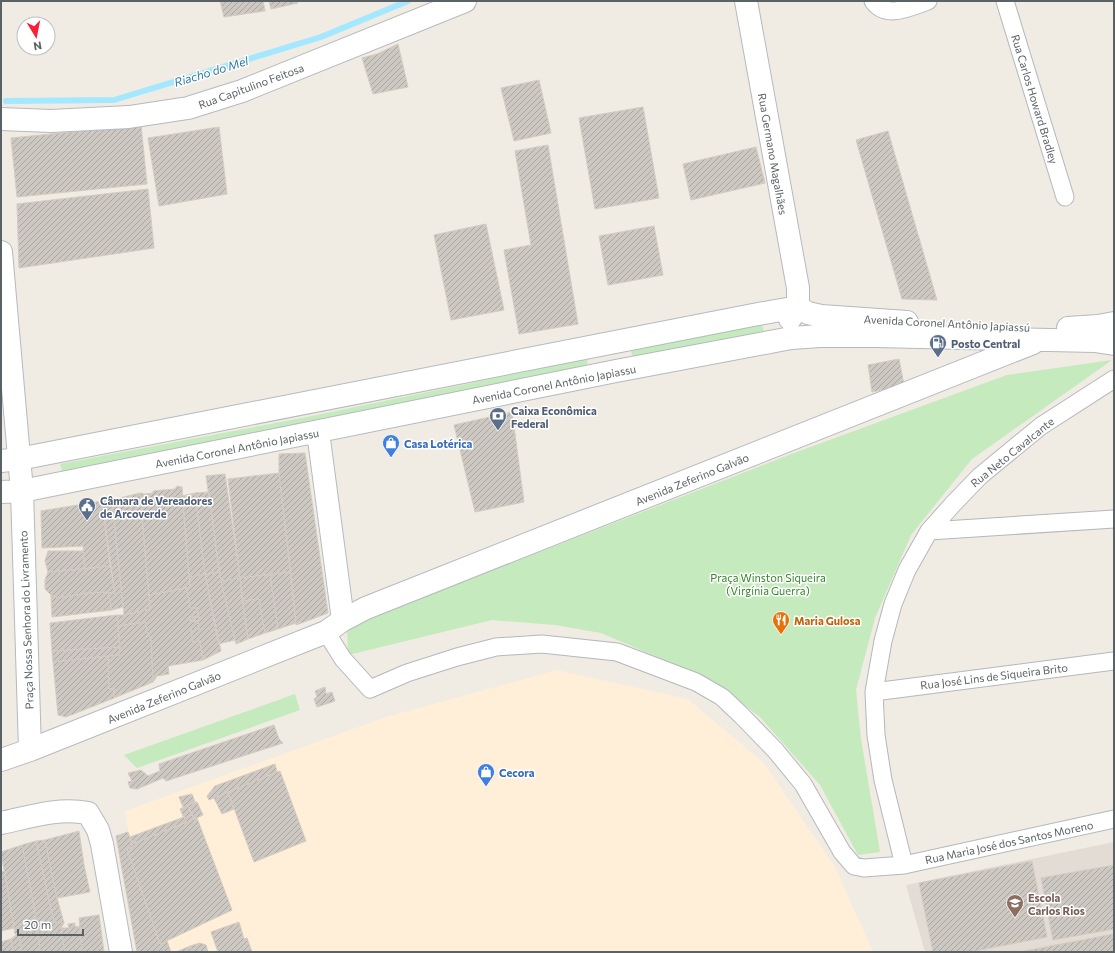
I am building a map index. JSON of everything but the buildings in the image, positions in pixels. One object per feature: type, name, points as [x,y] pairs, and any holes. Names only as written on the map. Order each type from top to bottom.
[{"type":"street","name":"Rua Capitulino Feitosa","points":[[1,119],[51,121],[121,117],[188,108],[256,85],[465,1]]},
{"type":"street","name":"Rua Germano Magalhães","points":[[746,1],[798,288],[798,308]]},
{"type":"street","points":[[873,1],[881,10],[891,11],[903,9],[928,1]]},
{"type":"street","name":"Rua Carlos Howard Bradley","points":[[1005,1],[1065,197]]},
{"type":"street","name":"Praça Nossa Senhora do Livramento","points":[[1,254],[10,460],[30,750]]},
{"type":"street","name":"Avenida Coronel Antônio Japiassú","points":[[798,308],[808,313],[821,316],[924,324],[1054,328],[1106,324]]},
{"type":"street","points":[[10,460],[753,315],[798,308]]},
{"type":"street","points":[[760,344],[780,332],[798,308]]},
{"type":"street","name":"Avenida Coronel Antônio Japiassu","points":[[12,492],[318,432],[616,371],[790,338],[820,336],[876,336],[1095,341],[1114,344]]},
{"type":"street","name":"Avenida Zeferino Galvão","points":[[1,760],[30,750],[334,626],[366,608],[1042,340]]},
{"type":"street","points":[[611,343],[616,371]]},
{"type":"street","name":"Rua Neto Cavalcante","points":[[904,865],[883,780],[876,735],[874,692],[883,641],[893,604],[907,570],[929,531],[980,476],[1040,426],[1114,379]]},
{"type":"street","points":[[318,432],[334,626]]},
{"type":"street","points":[[929,531],[1114,519]]},
{"type":"street","name":"Rua Maria José dos Santos Moreno","points":[[334,626],[343,659],[370,689],[407,673],[457,657],[496,647],[542,644],[617,652],[696,682],[722,697],[775,750],[803,784],[842,852],[854,866],[864,868],[904,865],[1114,819]]},
{"type":"street","name":"Rua José Lins de Siqueira Brito","points":[[874,692],[1114,661]]},
{"type":"street","points":[[1,823],[64,811],[79,811],[88,813],[98,830],[102,844],[120,952]]},
{"type":"shaded area","name":"Cecora","points":[[557,670],[688,699],[764,763],[835,867],[873,952],[149,952],[125,811],[386,717]]},
{"type":"shaded area","name":"Escola Carlos Rios","points":[[1114,842],[1114,952],[925,952],[906,885]]},
{"type":"green space","points":[[762,323],[764,333],[633,360],[631,350]]},
{"type":"green space","points":[[587,359],[588,369],[63,473],[60,464],[307,417]]},
{"type":"green space","name":"Praça Winston Siqueira (Virgínia Guerra)","points":[[1112,360],[972,459],[911,535],[875,618],[856,690],[861,739],[880,852],[858,855],[820,785],[761,718],[713,681],[601,633],[555,625],[492,620],[348,655],[347,627],[794,453],[1007,375]]},
{"type":"green space","points":[[295,694],[300,710],[137,768],[124,755]]},
{"type":"waterway","name":"Riacho do Mel","points":[[6,101],[114,100],[321,37],[408,1]]},
{"type":"place","name":"Posto Central","points":[[938,358]]},
{"type":"place","name":"Caixa Econômica Federal","points":[[498,431]]},
{"type":"place","name":"Casa Lotérica","points":[[391,458]]},
{"type":"place","name":"Câmara de Vereadores de Arcoverde","points":[[87,521]]},
{"type":"place","name":"Maria Gulosa","points":[[781,635]]},
{"type":"place","name":"Cecora","points":[[486,787]]},
{"type":"place","name":"Escola Carlos Rios","points":[[1015,918]]}]
